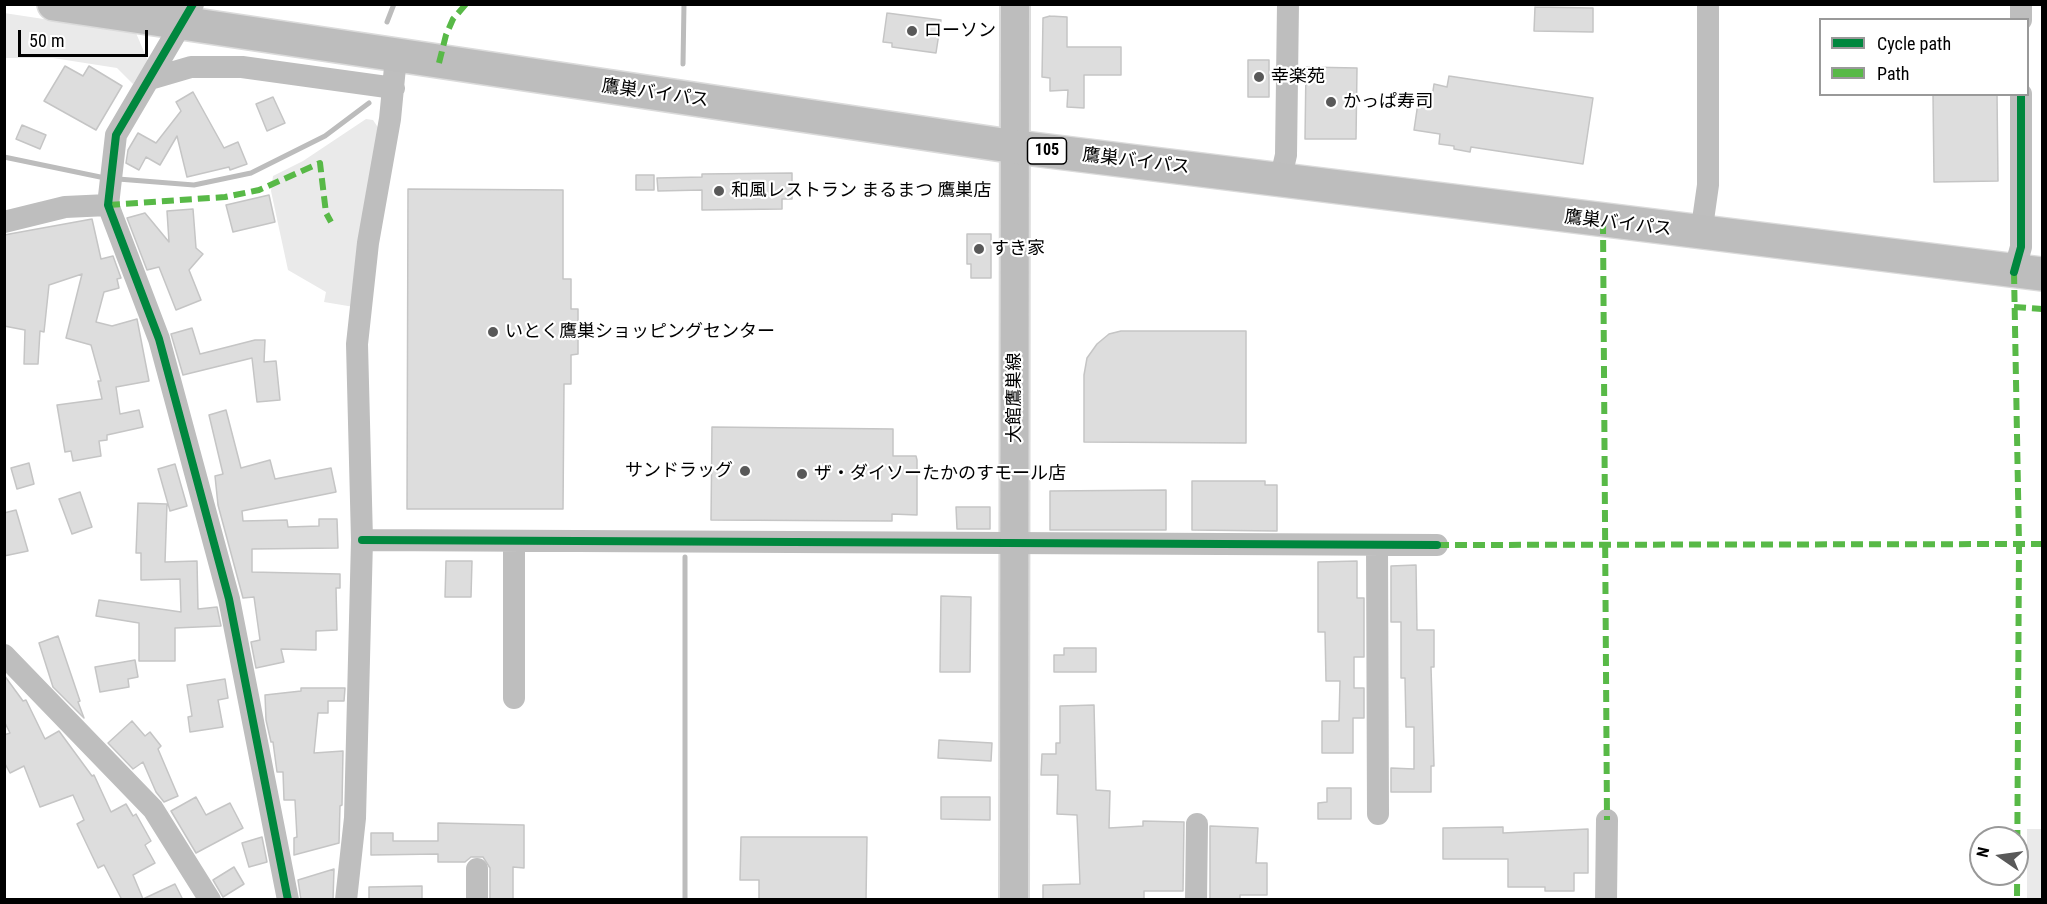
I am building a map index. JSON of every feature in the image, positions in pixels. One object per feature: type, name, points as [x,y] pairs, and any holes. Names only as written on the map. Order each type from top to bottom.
[{"type":"highway","name":"鷹巣バイパス","points":[[54,4],[189,13],[395,72],[2028,273]]},
{"type":"main road","name":"大館鷹巣線","points":[[1014,900],[1015,4]]},
{"type":"street","points":[[1280,181],[1286,155],[1288,4]]},
{"type":"street","points":[[1701,234],[1708,184],[1708,4]]},
{"type":"street","points":[[189,13],[116,135],[108,205],[159,339],[229,599],[288,900]]},
{"type":"street","points":[[150,79],[191,68],[242,67],[395,72],[368,243],[357,344],[362,540],[355,819],[346,900]]},
{"type":"street","points":[[2021,96],[2021,247],[2028,273]]},
{"type":"street","points":[[4,222],[65,207],[108,205]]},
{"type":"street","points":[[362,540],[1014,545],[1437,545]]},
{"type":"street","points":[[514,541],[514,698]]},
{"type":"street","points":[[1377,545],[1378,814]]},
{"type":"street","points":[[4,655],[153,809],[210,900]]},
{"type":"street","points":[[1606,900],[1607,820]]},
{"type":"street","points":[[1196,900],[1197,824]]},
{"type":"street","points":[[477,869],[477,900]]},
{"type":"shaded area","points":[[4,13],[136,33],[148,61],[133,84],[117,68],[53,58],[5,58]]},
{"type":"shaded area","points":[[366,119],[373,120],[381,132],[354,307],[324,302],[326,292],[288,270],[271,191],[273,176],[303,161]]},
{"type":"shaded area","points":[[2029,829],[2042,829],[2042,899],[2027,899]]},
{"type":"building","points":[[1535,7],[1593,8],[1593,32],[1534,31]]},
{"type":"building","name":"ローソン","points":[[887,13],[941,20],[936,53],[892,47],[892,43],[883,42]]},
{"type":"building","points":[[1067,17],[1067,47],[1121,47],[1121,75],[1084,75],[1084,108],[1067,107],[1068,90],[1050,91],[1050,78],[1042,77],[1043,18]]},
{"type":"building","points":[[1248,60],[1269,60],[1269,97],[1248,97]]},
{"type":"building","points":[[65,66],[83,76],[89,66],[122,86],[96,130],[44,101]]},
{"type":"building","points":[[1306,67],[1357,68],[1356,139],[1305,139]]},
{"type":"building","points":[[1449,76],[1593,98],[1583,164],[1471,147],[1470,152],[1454,149],[1454,146],[1439,144],[1440,134],[1414,130],[1418,103],[1431,105],[1434,84],[1447,87]]},
{"type":"building","points":[[193,92],[224,148],[238,142],[247,164],[230,170],[229,167],[187,177],[177,136],[160,165],[146,157],[139,170],[126,163],[128,150],[138,133],[156,143],[181,111],[176,102]]},
{"type":"building","points":[[1933,96],[1997,96],[1998,181],[1934,182]]},
{"type":"building","points":[[273,97],[285,123],[267,131],[256,104]]},
{"type":"building","points":[[22,125],[46,135],[40,149],[16,139]]},
{"type":"building","points":[[792,173],[792,199],[782,199],[782,209],[702,210],[702,190],[658,191],[657,178],[702,177],[702,174]]},
{"type":"building","points":[[636,175],[654,175],[654,190],[636,190]]},
{"type":"building","name":"いとく鷹巣ショッピングセンター","points":[[408,189],[563,190],[563,279],[571,279],[571,309],[578,309],[578,354],[571,355],[571,384],[564,384],[563,509],[407,509]]},
{"type":"building","points":[[269,195],[275,222],[233,232],[226,205]]},
{"type":"building","points":[[193,209],[196,248],[203,254],[189,270],[201,300],[176,310],[159,267],[147,270],[127,218],[145,213],[169,242],[167,211]]},
{"type":"building","points":[[92,219],[101,259],[113,256],[121,278],[117,279],[119,288],[104,292],[96,322],[112,326],[137,319],[149,381],[116,387],[120,414],[139,410],[143,427],[107,435],[107,440],[99,441],[101,456],[73,461],[71,451],[65,452],[57,405],[102,399],[98,381],[101,381],[91,345],[66,338],[82,274],[49,285],[44,332],[40,331],[38,364],[24,364],[25,330],[4,326],[4,235]]},
{"type":"building","name":"すき家","points":[[967,234],[991,234],[991,278],[971,278],[971,264],[967,264]]},
{"type":"building","points":[[192,328],[200,354],[255,340],[265,340],[264,362],[276,361],[280,400],[257,402],[252,358],[183,375],[171,334]]},
{"type":"building","points":[[1121,331],[1246,331],[1246,443],[1084,442],[1084,375],[1087,358],[1097,344],[1109,334]]},
{"type":"building","points":[[226,410],[241,468],[270,460],[275,479],[331,468],[336,492],[242,511],[243,521],[287,520],[288,527],[319,526],[319,519],[337,519],[338,548],[252,549],[252,572],[340,574],[340,588],[336,588],[337,630],[316,631],[316,650],[281,649],[284,662],[256,668],[251,642],[260,640],[254,597],[243,598],[218,505],[215,476],[223,474],[209,415]]},
{"type":"building","name":"ザ・ダイソーたかのすモール店","points":[[712,427],[893,429],[893,456],[916,456],[917,515],[892,514],[892,521],[711,520]]},
{"type":"building","points":[[29,463],[34,484],[17,489],[11,468]]},
{"type":"building","points":[[175,464],[187,506],[170,511],[158,469]]},
{"type":"building","points":[[1192,481],[1265,481],[1265,485],[1277,485],[1277,531],[1192,530]]},
{"type":"building","points":[[1166,490],[1166,530],[1050,530],[1050,491]]},
{"type":"building","points":[[80,492],[92,527],[72,534],[59,499]]},
{"type":"building","points":[[138,503],[167,504],[165,562],[197,561],[198,609],[217,607],[221,626],[175,628],[175,661],[139,661],[139,623],[96,616],[99,600],[181,612],[180,579],[141,580],[141,553],[136,553]]},
{"type":"building","points":[[956,507],[990,507],[990,529],[957,529]]},
{"type":"building","points":[[16,510],[28,551],[4,556],[4,513]]},
{"type":"building","points":[[446,561],[472,561],[471,597],[445,597]]},
{"type":"building","points":[[1357,561],[1357,598],[1364,598],[1364,657],[1354,657],[1354,688],[1364,688],[1364,718],[1353,718],[1353,753],[1322,753],[1322,721],[1339,721],[1340,681],[1326,681],[1325,632],[1318,632],[1318,562]]},
{"type":"building","points":[[1416,565],[1417,630],[1434,630],[1434,667],[1431,667],[1434,766],[1431,766],[1431,792],[1391,792],[1391,768],[1414,769],[1414,727],[1406,727],[1405,678],[1401,678],[1401,622],[1391,622],[1391,566]]},
{"type":"building","points":[[941,596],[971,597],[970,672],[940,672]]},
{"type":"building","points":[[58,636],[84,718],[53,687],[39,643]]},
{"type":"building","points":[[1064,648],[1096,648],[1096,672],[1054,672],[1054,655],[1064,655]]},
{"type":"building","points":[[135,660],[138,677],[128,679],[129,687],[100,692],[95,667]]},
{"type":"building","points":[[4,675],[23,701],[26,700],[45,739],[59,731],[92,776],[94,775],[111,812],[126,804],[133,816],[136,814],[151,841],[145,845],[155,863],[133,875],[143,899],[175,884],[183,900],[122,900],[104,865],[98,868],[77,824],[84,820],[73,795],[40,807],[24,766],[10,773],[4,762],[4,735],[10,733],[4,721]]},
{"type":"building","points":[[225,679],[228,698],[218,700],[223,727],[190,732],[188,717],[192,716],[187,685]]},
{"type":"building","points":[[301,688],[345,688],[344,701],[328,701],[328,713],[318,713],[314,753],[343,751],[342,805],[340,806],[339,843],[294,855],[294,838],[297,837],[295,800],[284,800],[283,772],[277,772],[273,742],[271,742],[266,720],[265,695],[301,691]]},
{"type":"building","points":[[1094,705],[1096,790],[1110,791],[1109,828],[1143,826],[1143,821],[1184,822],[1183,891],[1144,891],[1144,900],[1043,900],[1043,885],[1080,884],[1077,815],[1057,814],[1058,775],[1041,775],[1042,754],[1056,754],[1056,743],[1060,743],[1060,706]]},
{"type":"building","points":[[132,721],[145,736],[150,732],[161,746],[158,749],[178,796],[164,802],[156,792],[143,762],[133,769],[108,743]]},
{"type":"building","points":[[939,740],[992,743],[991,761],[938,758]]},
{"type":"building","points":[[1327,788],[1351,788],[1351,819],[1318,819],[1318,803],[1327,802]]},
{"type":"building","points":[[196,797],[206,815],[230,803],[243,828],[196,853],[171,811]]},
{"type":"building","points":[[941,797],[990,797],[990,820],[941,819]]},
{"type":"building","points":[[438,823],[524,825],[524,868],[513,867],[513,900],[490,900],[490,868],[483,857],[471,857],[465,862],[438,862],[438,854],[371,855],[371,833],[393,833],[393,841],[438,841]]},
{"type":"building","points":[[1210,826],[1258,828],[1256,863],[1267,863],[1267,895],[1240,895],[1240,900],[1210,900]]},
{"type":"building","points":[[1503,827],[1503,833],[1588,829],[1588,873],[1574,873],[1574,891],[1545,891],[1545,887],[1508,887],[1508,859],[1443,859],[1443,828]]},
{"type":"building","points":[[262,837],[267,862],[249,867],[242,843]]},
{"type":"building","points":[[741,837],[867,837],[866,900],[759,900],[759,880],[740,880]]},
{"type":"building","points":[[234,867],[244,884],[223,897],[213,880]]},
{"type":"building","points":[[334,869],[333,900],[301,900],[298,880]]},
{"type":"building","points":[[422,886],[422,900],[369,900],[369,887]]},
{"type":"waterway","points":[[387,22],[394,4]]},
{"type":"waterway","points":[[683,64],[684,4]]},
{"type":"waterway","points":[[118,179],[194,185],[251,173],[325,136],[369,103]]},
{"type":"waterway","points":[[4,157],[105,178]]},
{"type":"waterway","points":[[685,557],[685,900]]},
{"type":"marked path","points":[[439,63],[446,35],[453,19],[466,4]]},
{"type":"marked path","points":[[108,205],[225,197],[259,190],[320,163],[326,213],[331,222]]},
{"type":"marked path","points":[[1603,222],[1607,820]]},
{"type":"marked path","points":[[2014,272],[2019,544],[2017,900]]},
{"type":"marked path","points":[[2014,307],[2042,309]]},
{"type":"marked path","points":[[1437,545],[2042,544]]},
{"type":"cycle path","points":[[193,4],[116,135],[108,205],[159,339],[229,599],[288,900]]},
{"type":"cycle path","points":[[2014,272],[2021,247],[2021,96]]},
{"type":"cycle path","points":[[362,540],[1437,545]]},
{"type":"place","name":"ローソン","points":[[912,31]]},
{"type":"place","name":"幸楽苑","points":[[1259,77]]},
{"type":"place","name":"かっぱ寿司","points":[[1331,102]]},
{"type":"place","name":"和風レストラン まるまつ 鷹巣店","points":[[719,191]]},
{"type":"place","name":"すき家","points":[[979,249]]},
{"type":"place","name":"いとく鷹巣ショッピングセンター","points":[[493,332]]},
{"type":"place","name":"サンドラッグ","points":[[745,471]]},
{"type":"place","name":"ザ・ダイソーたかのすモール店","points":[[802,474]]}]
